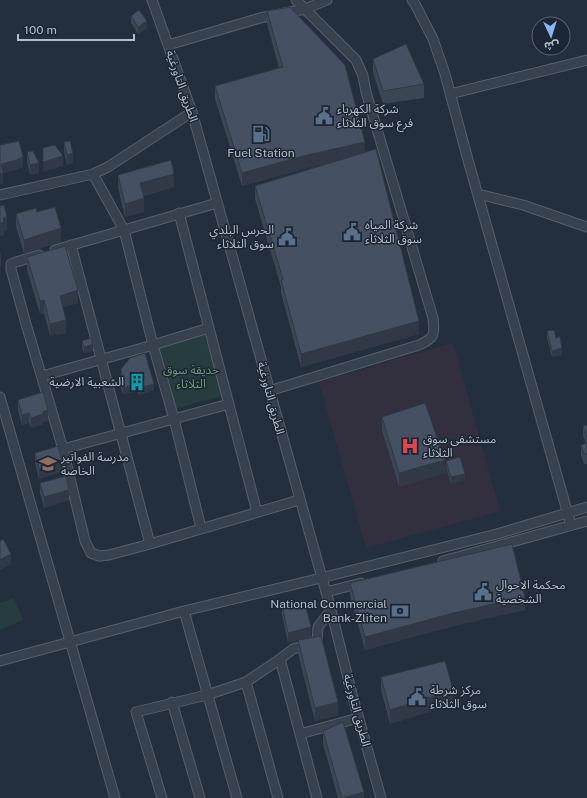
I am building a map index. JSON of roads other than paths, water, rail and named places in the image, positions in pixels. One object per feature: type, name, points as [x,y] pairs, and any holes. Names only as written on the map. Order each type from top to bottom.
[{"type":"street","name":"الطريق التاورغية","points":[[152,0],[192,112],[299,500],[331,610],[358,718],[381,798]]},
{"type":"street","points":[[269,392],[420,345],[429,340],[435,329],[366,92],[363,76],[356,60],[296,0]]},
{"type":"street","points":[[168,45],[260,18],[305,9],[327,0]]},
{"type":"street","points":[[412,0],[433,39],[445,74],[571,525]]},
{"type":"street","points":[[450,94],[587,60]]},
{"type":"street","points":[[0,195],[92,174],[108,167],[192,112]]},
{"type":"street","points":[[92,174],[124,230],[201,528]]},
{"type":"street","points":[[478,194],[523,205],[587,227]]},
{"type":"street","points":[[217,203],[179,213],[11,264],[11,269],[26,324],[63,449],[85,541],[91,553],[99,556],[109,555],[299,500]]},
{"type":"street","points":[[179,213],[257,512]]},
{"type":"street","points":[[71,245],[150,544]]},
{"type":"street","points":[[42,376],[209,328]]},
{"type":"street","points":[[1,402],[114,798]]},
{"type":"street","points":[[63,449],[229,404]]},
{"type":"street","points":[[0,661],[69,641],[184,611],[497,534],[587,507]]},
{"type":"street","points":[[432,563],[587,521]]},
{"type":"street","points":[[326,592],[371,580]]},
{"type":"street","points":[[162,798],[136,712],[172,702],[207,695],[246,682],[293,649],[317,642],[318,627],[331,610]]},
{"type":"street","points":[[184,611],[237,798]]},
{"type":"street","points":[[280,659],[317,798]]},
{"type":"street","points":[[246,682],[278,798]]},
{"type":"street","points":[[172,702],[200,798]]},
{"type":"street","points":[[300,734],[358,718]]},
{"type":"place","name":"شركة الكهرباء فرع سوق الثلاثاء","points":[[324,116]]},
{"type":"place","name":"Fuel Station","points":[[261,134]]},
{"type":"place","name":"شركة المياه سوق الثلاثاء","points":[[352,232]]},
{"type":"place","name":"الحرس البلدي سوق الثلاثاء","points":[[287,237]]},
{"type":"place","name":"الشعبية الارضية","points":[[137,382]]},
{"type":"place","name":"مستشفى سوق الثلاثاء","points":[[410,446]]},
{"type":"place","name":"مدرسة الفواتير الخاصة","points":[[48,464]]},
{"type":"place","name":"محكمة الاحوال الشخصية","points":[[483,592]]},
{"type":"place","name":"National Commercial Bank-Zliten","points":[[400,611]]},
{"type":"place","name":"مركز شرطة سوق الثلاثاء","points":[[417,697]]},
{"type":"park label","name":"حديقة سوق الثلاثاء","points":[[191,377]]}]
